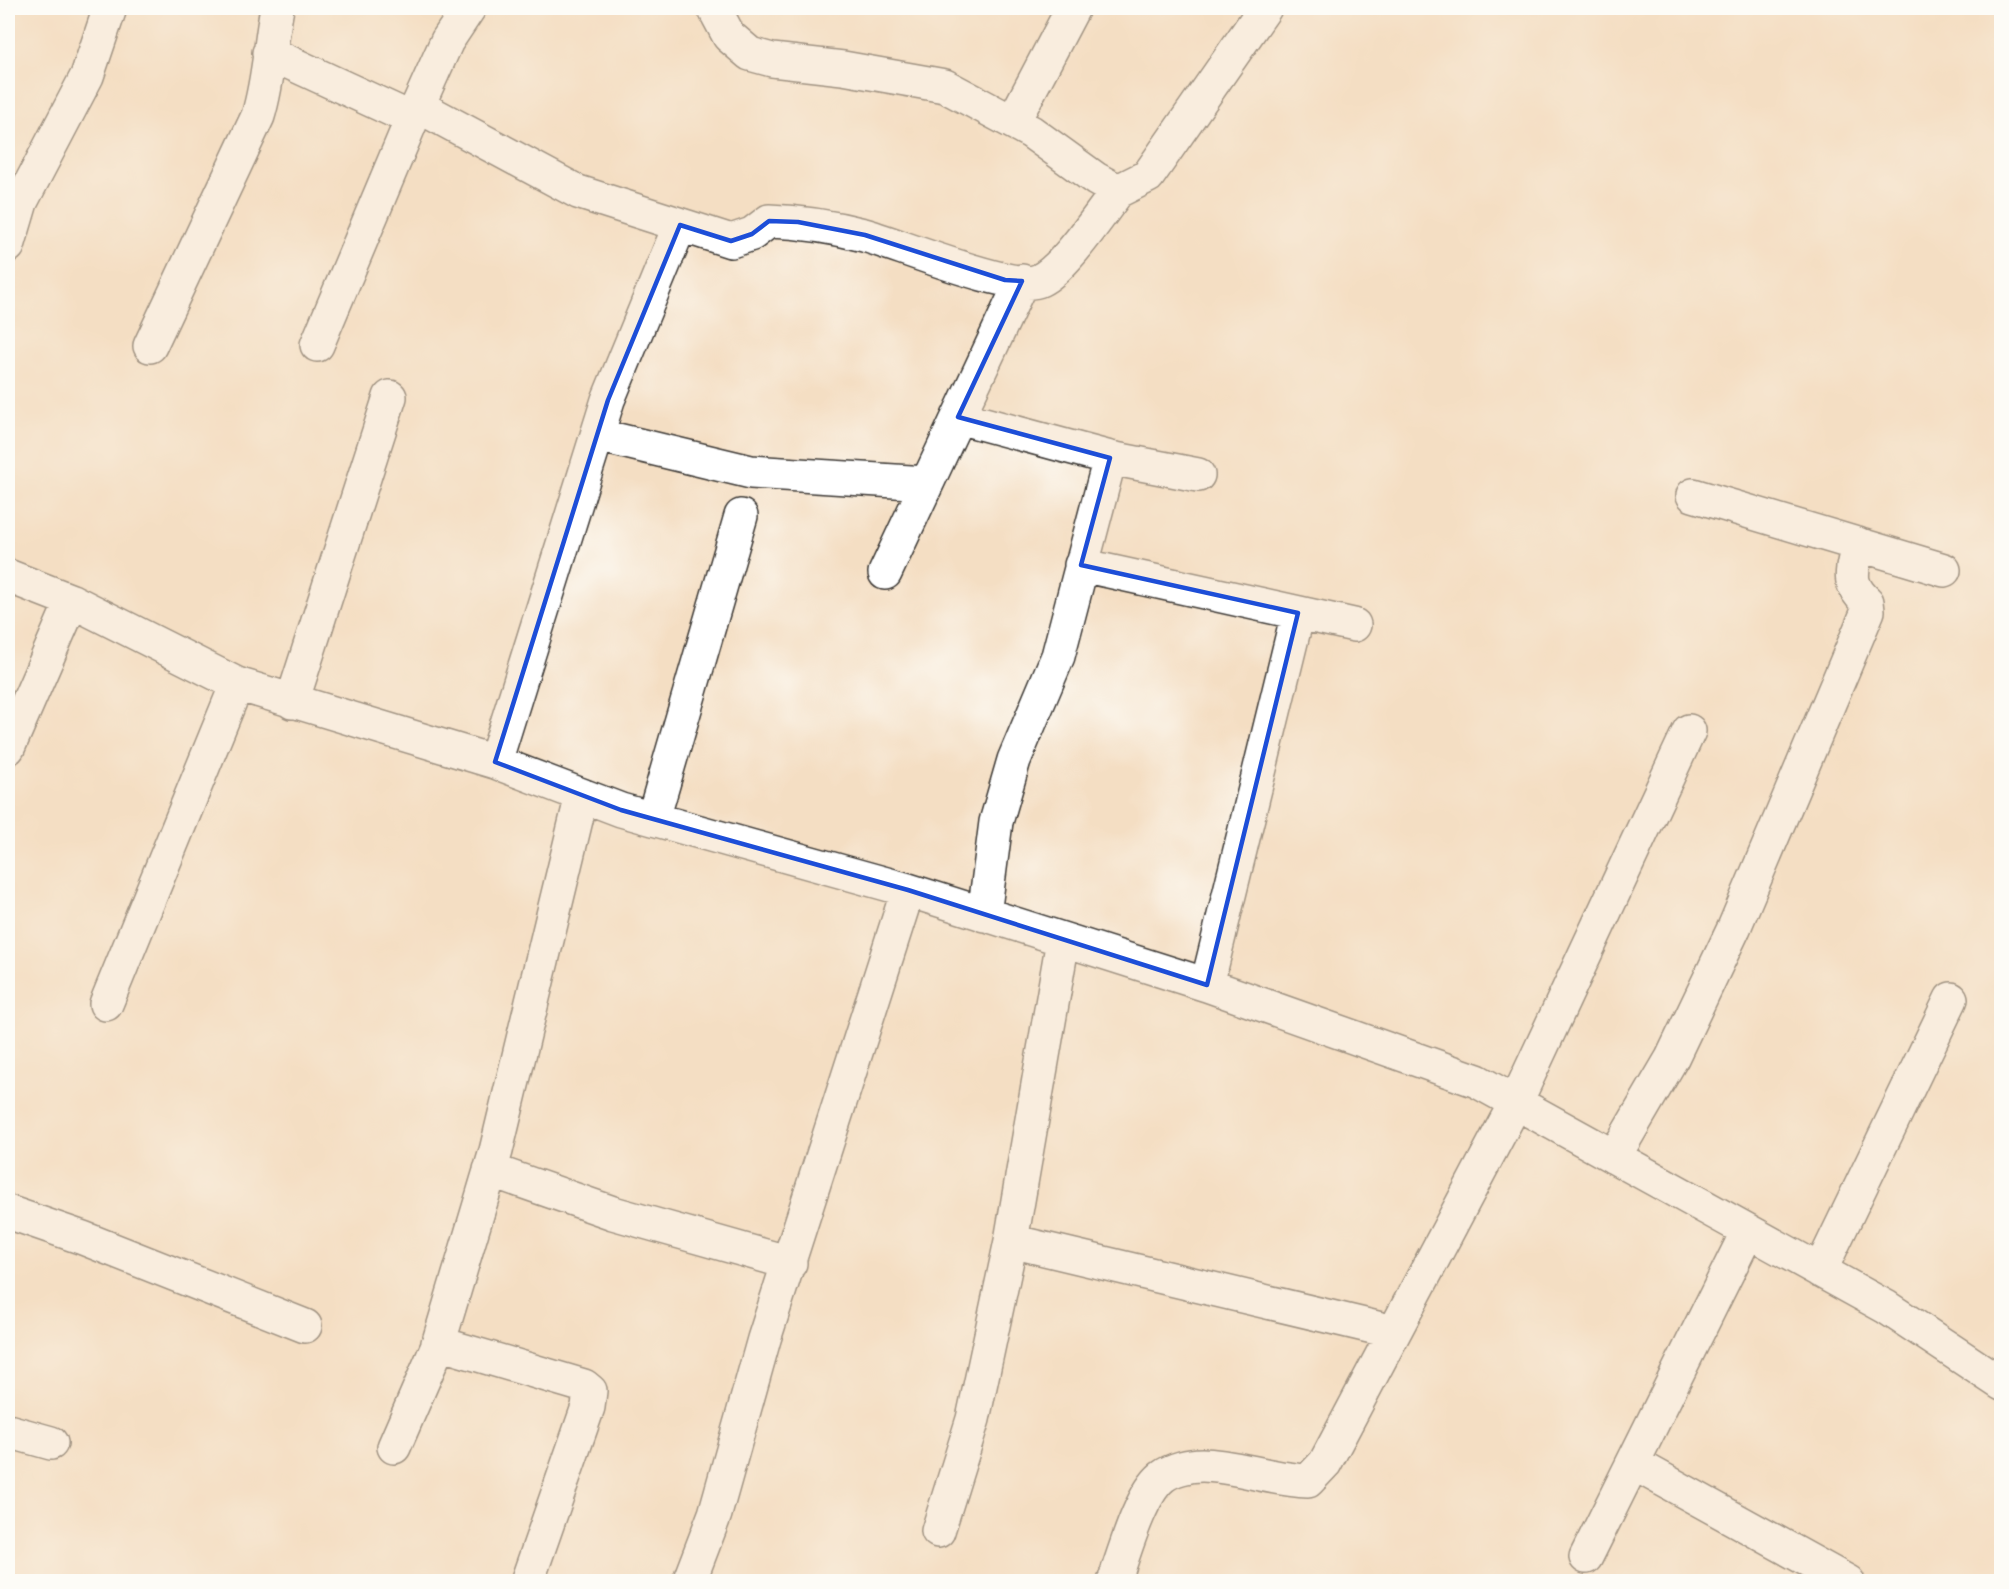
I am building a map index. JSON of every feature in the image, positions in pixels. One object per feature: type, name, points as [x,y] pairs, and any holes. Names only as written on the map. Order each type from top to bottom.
[{"type":"street","points":[[8,246],[21,202],[87,76],[110,8]]},
{"type":"street","points":[[150,346],[258,116],[268,84],[269,53],[277,8]]},
{"type":"street","points":[[317,345],[447,41],[469,8]]},
{"type":"street","points":[[714,8],[729,36],[750,54],[772,60],[843,68],[945,86],[1013,122],[1118,191]]},
{"type":"street","points":[[1013,122],[1073,8]]},
{"type":"street","points":[[269,53],[415,112],[578,192],[731,241],[752,234],[769,221],[798,222],[865,236],[1005,280],[1038,282],[1054,272],[1118,191],[1148,176],[1265,8]]},
{"type":"street","points":[[495,762],[608,400],[680,225]]},
{"type":"street","points":[[885,573],[1022,281]]},
{"type":"street","points":[[292,702],[390,397]]},
{"type":"street","points":[[958,417],[1110,458],[1197,475]]},
{"type":"street","points":[[597,435],[751,472],[927,483]]},
{"type":"street","points":[[984,915],[996,822],[1014,760],[1058,656],[1110,458]]},
{"type":"street","points":[[1693,495],[1944,570]]},
{"type":"street","points":[[653,819],[741,516]]},
{"type":"street","points":[[1614,1157],[1672,1058],[1734,928],[1868,611],[1867,602],[1854,590],[1851,579],[1858,544]]},
{"type":"street","points":[[1081,566],[1354,625]]},
{"type":"street","points":[[8,576],[72,601],[237,684],[495,762],[653,819],[908,890],[1207,985],[1478,1081],[1886,1307],[2001,1384]]},
{"type":"street","points":[[8,748],[72,601]]},
{"type":"street","points":[[1207,985],[1298,613]]},
{"type":"street","points":[[106,1004],[237,684]]},
{"type":"street","points":[[1114,1581],[1140,1508],[1161,1477],[1202,1465],[1289,1480],[1308,1481],[1325,1463],[1516,1102],[1689,731]]},
{"type":"street","points":[[394,1447],[438,1343],[490,1170],[582,795]]},
{"type":"street","points":[[689,1581],[715,1514],[765,1339],[908,890]]},
{"type":"street","points":[[938,1531],[973,1419],[1011,1241],[1063,940]]},
{"type":"street","points":[[1820,1270],[1951,999]]},
{"type":"street","points":[[490,1170],[613,1213],[790,1263]]},
{"type":"street","points":[[8,1212],[83,1238],[305,1326]]},
{"type":"street","points":[[1586,1557],[1748,1231]]},
{"type":"street","points":[[1011,1241],[1394,1332]]},
{"type":"street","points":[[438,1343],[584,1386],[590,1391],[588,1407],[527,1581]]},
{"type":"street","points":[[8,1431],[51,1443]]},
{"type":"street","points":[[1633,1463],[1848,1581]]},
{"type":"highlighted area","points":[[769,221],[798,222],[865,235],[1005,280],[1022,281],[958,417],[1110,458],[1081,565],[1298,613],[1207,985],[908,890],[621,810],[495,762],[608,400],[680,225],[731,241],[752,234]]}]
